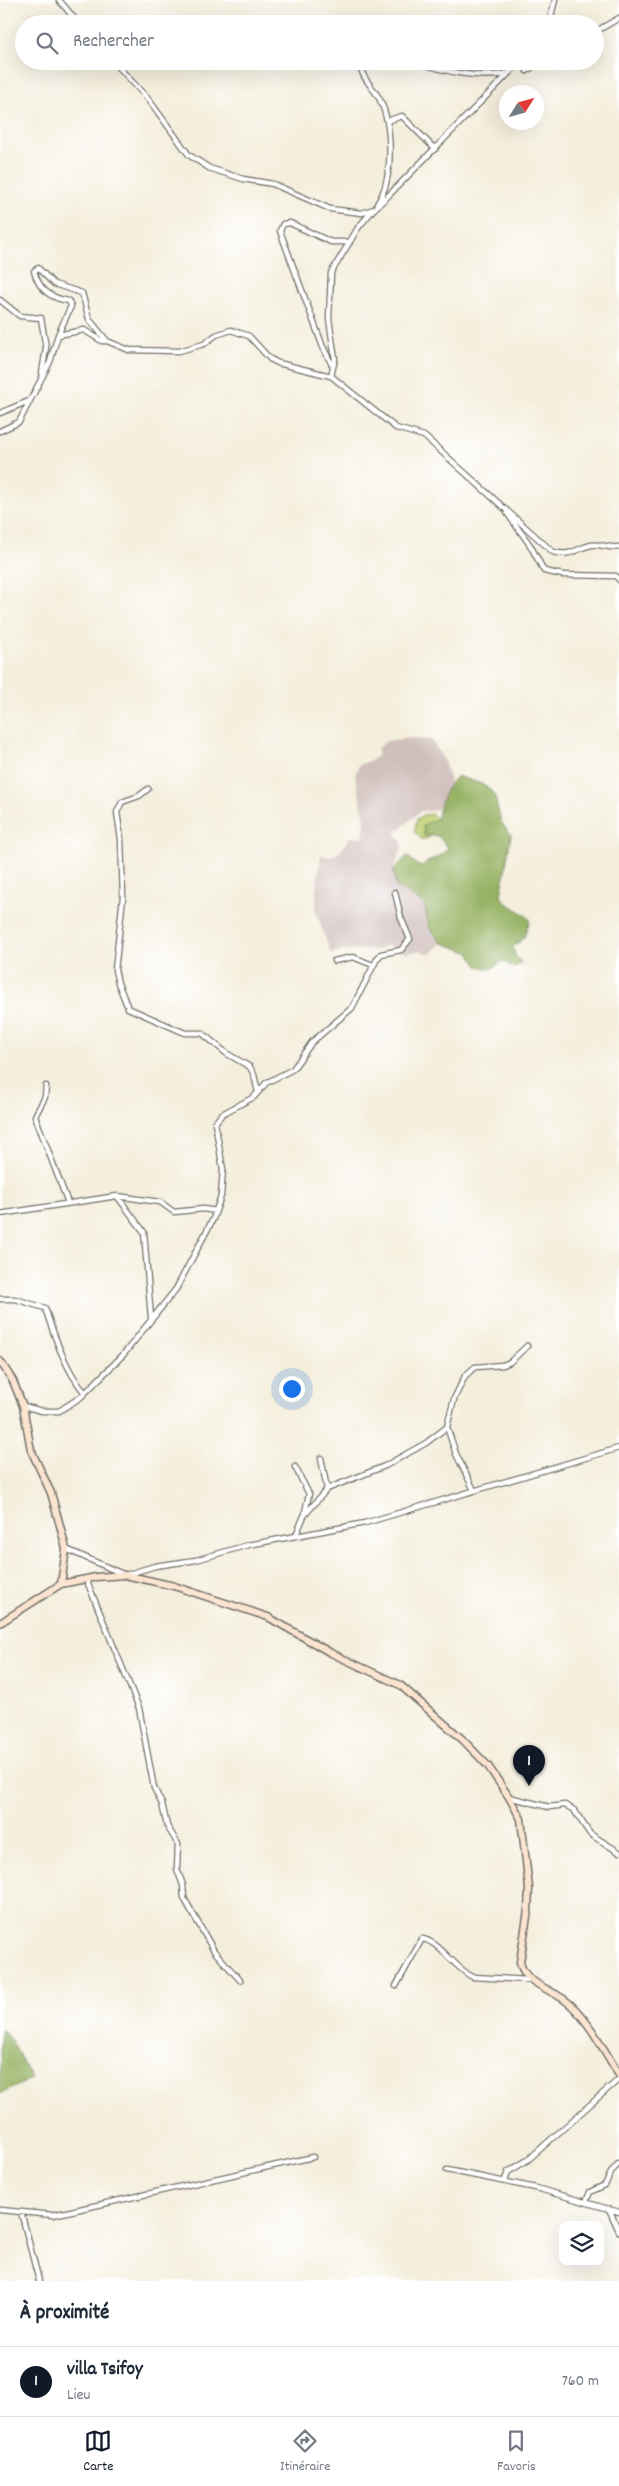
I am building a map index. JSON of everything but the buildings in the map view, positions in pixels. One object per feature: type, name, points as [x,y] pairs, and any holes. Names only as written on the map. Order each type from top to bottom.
[{"type":"street","points":[[59,0],[72,15]]},
{"type":"street","points":[[552,15],[556,0]]},
{"type":"street","points":[[604,27],[619,18]]},
{"type":"street","points":[[121,70],[149,100],[189,155],[208,168],[243,179],[273,184],[330,209],[362,213],[374,209],[510,72]]},
{"type":"street","points":[[331,376],[335,359],[329,319],[331,273],[379,201],[389,163],[391,143],[387,121],[380,100],[364,76],[364,70]]},
{"type":"street","points":[[441,70],[474,75],[499,75],[510,72]]},
{"type":"street","points":[[387,121],[402,116],[435,149]]},
{"type":"street","points":[[333,370],[297,280],[280,231],[283,224],[290,223],[331,242],[350,242]]},
{"type":"street","points":[[0,431],[19,422],[50,362],[58,335],[71,306],[69,301],[55,298],[43,290],[37,282],[34,271],[38,268],[54,284],[82,293],[89,319],[107,341]]},
{"type":"street","points":[[0,300],[20,316],[41,318],[46,348],[42,377]]},
{"type":"street","points":[[58,335],[84,330],[102,341],[107,341],[129,350],[179,351],[204,344],[216,335],[230,330],[250,336],[270,359],[278,363],[331,376],[396,428],[424,436],[553,552],[566,555],[593,544],[612,548],[619,547]]},
{"type":"street","points":[[0,413],[29,401]]},
{"type":"street","points":[[502,506],[530,545],[544,571],[563,576],[616,576],[619,580]]},
{"type":"street","points":[[148,789],[139,796],[122,802],[117,812],[121,840],[123,897],[115,970],[122,996],[128,1008],[185,1033],[202,1033],[226,1053],[250,1067],[258,1092]]},
{"type":"street","points":[[23,1406],[42,1411],[59,1411],[85,1393],[123,1355],[176,1290],[216,1212],[221,1196],[223,1169],[215,1123],[222,1114],[239,1106],[258,1092],[266,1083],[293,1069],[312,1042],[352,1008],[373,965],[381,954],[401,950],[410,940],[400,918],[395,892]]},
{"type":"street","points":[[334,961],[353,957],[373,965]]},
{"type":"street","points":[[46,1086],[45,1096],[35,1116],[68,1203]]},
{"type":"street","points":[[0,1214],[117,1196],[160,1202],[174,1212],[203,1209],[216,1212]]},
{"type":"street","points":[[117,1196],[144,1232],[151,1319]]},
{"type":"street","points":[[0,1299],[15,1299],[45,1308],[54,1335],[74,1379],[85,1393]]},
{"type":"street","points":[[474,1490],[456,1454],[447,1427],[454,1399],[465,1376],[475,1367],[503,1365],[510,1362],[527,1346]]},
{"type":"street","points":[[0,1361],[13,1381],[23,1406],[31,1450],[51,1493],[66,1549],[61,1584]]},
{"type":"street","points":[[304,1516],[327,1489],[385,1466],[426,1443],[447,1427]]},
{"type":"street","points":[[0,1624],[61,1584],[125,1575],[296,1535],[365,1523],[619,1448]]},
{"type":"street","points":[[321,1458],[327,1489]]},
{"type":"street","points":[[295,1467],[309,1494],[304,1516],[296,1535]]},
{"type":"street","points":[[66,1549],[125,1575],[174,1586],[268,1617],[331,1653],[400,1686],[482,1759],[509,1797],[521,1819],[527,1863],[528,1910],[520,1962],[522,1970],[529,1980]]},
{"type":"street","points":[[86,1579],[139,1708],[154,1788],[162,1804],[167,1826],[178,1844],[178,1869],[183,1885],[184,1898],[214,1951],[240,1980]]},
{"type":"street","points":[[509,1797],[549,1807],[565,1805],[574,1810],[590,1834],[619,1852]]},
{"type":"street","points":[[396,1986],[422,1939],[432,1942],[465,1974],[473,1977],[529,1980],[550,1990],[571,2004],[589,2027],[619,2075]]},
{"type":"street","points":[[505,2180],[508,2172],[529,2159],[619,2080]]},
{"type":"street","points":[[0,2210],[53,2215],[313,2157]]},
{"type":"street","points":[[586,2202],[590,2192],[605,2185],[612,2171],[619,2163]]},
{"type":"street","points":[[447,2170],[505,2180],[619,2212]]},
{"type":"street","points":[[609,2209],[619,2231]]},
{"type":"street","points":[[21,2212],[39,2281]]},
{"type":"shaded area","points":[[412,738],[432,740],[444,761],[450,782],[438,808],[432,811],[421,811],[395,833],[402,842],[402,847],[393,871],[408,895],[424,904],[429,927],[442,943],[430,954],[419,951],[406,953],[386,945],[378,950],[342,950],[331,954],[316,912],[316,888],[321,855],[331,857],[341,851],[350,837],[363,837],[365,819],[355,776],[359,765],[372,760],[378,755],[377,749],[386,741]]},
{"type":"green space","points":[[457,776],[482,784],[494,793],[501,822],[511,835],[501,896],[530,920],[524,938],[513,947],[515,955],[521,963],[514,968],[503,961],[491,969],[478,966],[468,952],[442,943],[429,927],[424,904],[396,886],[393,871],[407,856],[420,867],[448,848],[438,836],[424,836],[423,825],[437,819],[444,796]]},
{"type":"green space","points":[[431,814],[437,818],[434,833],[427,839],[421,839],[414,832],[417,819],[423,815]]},
{"type":"green space","points":[[0,2029],[11,2040],[32,2079],[0,2094]]},
{"type":"place","name":"villa Tsifoy","points":[[529,1786]]}]
